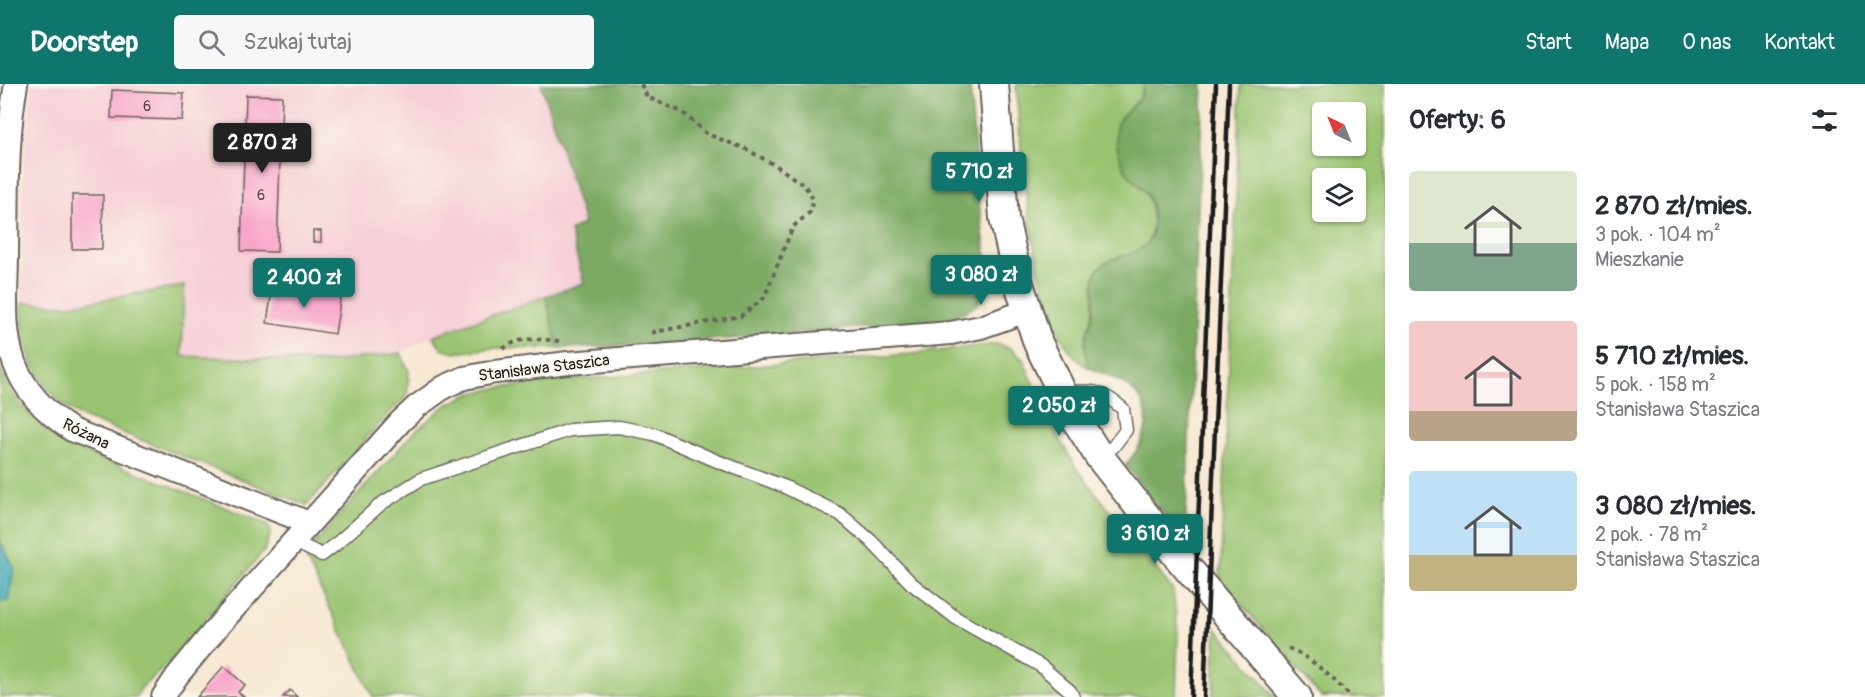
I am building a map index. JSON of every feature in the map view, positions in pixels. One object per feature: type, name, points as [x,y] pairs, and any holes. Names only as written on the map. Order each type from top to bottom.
[{"type":"street","name":"Różana","points":[[16,84],[7,169],[7,313],[11,349],[26,386],[50,414],[72,430],[302,531]]},
{"type":"street","points":[[994,84],[1004,218],[1026,311],[1043,354],[1078,425],[1099,456],[1178,557],[1298,697]]},
{"type":"street","name":"Stanisława Staszica","points":[[163,697],[190,660],[400,422],[436,392],[464,378],[568,363],[951,333],[981,327],[1026,311]]},
{"type":"lane","points":[[1063,394],[1091,390],[1109,396],[1123,409],[1126,430],[1113,447],[1099,456]]},
{"type":"lane","points":[[302,531],[303,546],[322,555],[381,504],[421,479],[570,430],[618,427],[654,434],[783,486],[840,514],[871,540],[911,584],[956,618],[1041,666],[1073,697]]},
{"type":"path","points":[[641,84],[648,97],[682,112],[707,134],[746,149],[778,167],[805,186],[813,199],[810,212],[793,227],[764,298],[741,316],[644,335]]},
{"type":"path","points":[[500,352],[513,341],[534,339],[565,341]]},
{"type":"path","points":[[1250,642],[1275,643],[1302,654],[1327,673],[1351,697]]},
{"type":"shaded area","points":[[32,84],[541,84],[584,223],[570,231],[584,283],[426,339],[401,353],[328,362],[182,356],[183,286],[70,305],[22,303],[23,170]]},
{"type":"green space","points":[[541,84],[970,84],[978,195],[989,277],[986,289],[975,306],[966,312],[925,322],[696,342],[558,348],[546,296],[584,283],[570,231],[584,223]]},
{"type":"green space","points":[[1016,84],[1144,84],[1140,97],[1120,119],[1116,127],[1117,147],[1128,173],[1146,192],[1151,207],[1153,221],[1151,234],[1148,244],[1133,253],[1094,299],[1093,317],[1085,345],[1088,367],[1069,350],[1054,320],[1042,281],[1032,238]]},
{"type":"green space","points":[[1144,84],[1203,84],[1185,541],[1125,465],[1144,436],[1146,415],[1143,404],[1127,386],[1088,367],[1085,351],[1086,337],[1094,308],[1094,283],[1097,271],[1114,258],[1144,247],[1152,233],[1151,204],[1143,189],[1124,168],[1118,152],[1116,135],[1119,120],[1137,101]]},
{"type":"green space","points":[[1241,84],[1385,84],[1385,697],[1321,697],[1220,579]]},
{"type":"green space","points":[[184,286],[182,356],[328,362],[401,353],[409,372],[407,396],[307,505],[80,416],[52,394],[34,368],[25,338],[22,303],[70,305]]},
{"type":"green space","points":[[546,296],[558,348],[492,348],[455,353],[442,349],[433,336]]},
{"type":"green space","points":[[996,344],[1010,348],[1023,359],[1047,417],[1077,469],[1173,590],[1178,633],[1176,697],[373,697],[304,555],[412,434],[445,406],[469,394],[497,388],[569,380],[912,354]]},
{"type":"green space","points":[[0,368],[26,411],[65,444],[267,524],[271,532],[264,551],[167,665],[142,687],[136,697],[0,697],[0,602],[8,601],[14,568],[0,541]]},
{"type":"green space","points":[[1216,628],[1276,697],[1213,697]]},
{"type":"water","points":[[0,541],[14,568],[8,601],[0,602]]},
{"type":"building","points":[[112,90],[184,93],[182,120],[111,118]]},
{"type":"building","points":[[246,95],[282,96],[277,252],[241,251]]},
{"type":"building","points":[[72,195],[103,195],[102,249],[72,249]]},
{"type":"building","points":[[313,231],[321,231],[321,242],[313,242]]},
{"type":"building","points":[[273,283],[341,294],[335,334],[267,323]]},
{"type":"building","points":[[224,666],[245,685],[238,692],[244,697],[197,697]]},
{"type":"building","points":[[290,690],[297,697],[283,697]]},
{"type":"railway","points":[[1191,697],[1216,84]]},
{"type":"railway","points":[[1204,697],[1229,84]]}]
